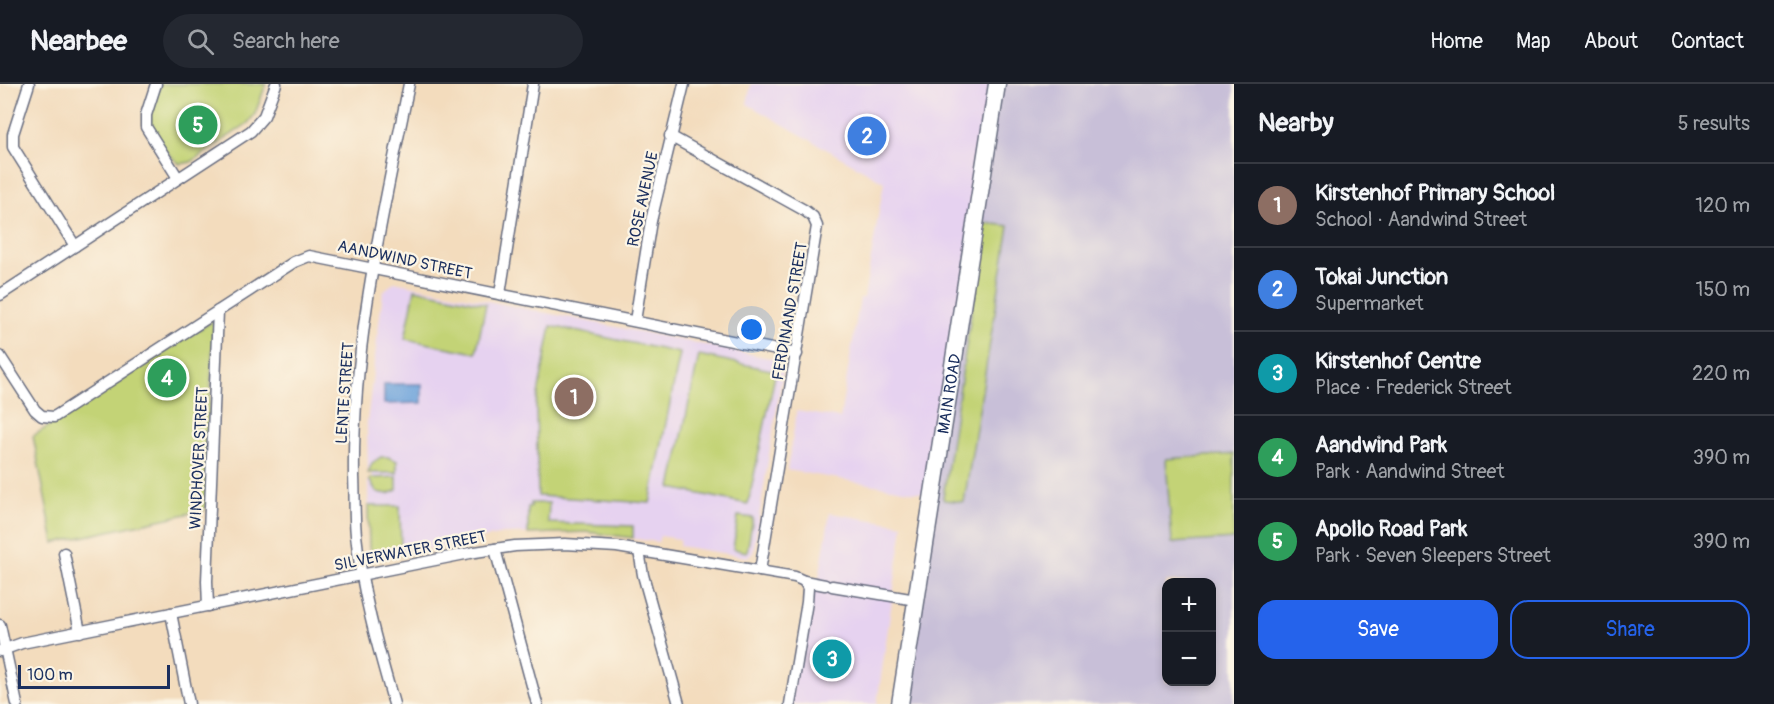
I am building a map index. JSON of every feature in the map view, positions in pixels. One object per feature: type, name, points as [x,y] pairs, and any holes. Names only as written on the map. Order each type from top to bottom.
[{"type":"main road","points":[[989,84],[986,101],[990,126]]},
{"type":"main road","name":"MAIN ROAD","points":[[900,704],[997,84]]},
{"type":"street","points":[[29,84],[13,134],[13,147],[75,246]]},
{"type":"street","points":[[156,84],[146,115],[146,127],[178,178]]},
{"type":"street","points":[[0,295],[258,125],[264,116],[276,84]]},
{"type":"street","name":"LENTE STREET","points":[[394,704],[361,574],[355,532],[354,430],[372,268],[409,84]]},
{"type":"street","points":[[500,294],[533,84]]},
{"type":"street","name":"ROSE AVENUE","points":[[635,321],[651,221],[684,84]]},
{"type":"street","name":"FERDINAND STREET","points":[[670,136],[804,210],[815,221],[817,234],[760,571]]},
{"type":"street","name":"AANDWIND STREET","points":[[0,357],[35,410],[49,418],[62,413],[300,259],[317,256],[796,354]]},
{"type":"street","name":"WINDHOVER STREET","points":[[208,606],[207,581],[218,311]]},
{"type":"street","name":"SILVERWATER STREET","points":[[2,650],[22,643],[361,574],[495,549],[565,544],[639,551],[916,600]]},
{"type":"street","points":[[495,549],[537,704]]},
{"type":"street","points":[[639,551],[643,575],[679,704]]},
{"type":"street","points":[[64,553],[80,632]]},
{"type":"street","points":[[790,704],[807,602],[808,588],[804,581]]},
{"type":"street","points":[[171,613],[189,704]]},
{"type":"street","points":[[0,626],[2,650],[17,704]]},
{"type":"shaded area","points":[[751,84],[997,84],[933,495],[787,470],[797,411],[840,418],[860,298],[864,298],[884,182],[747,104]]},
{"type":"shaded area","points":[[997,84],[1234,84],[1234,454],[1166,459],[1172,543],[1234,539],[1234,704],[900,704]]},
{"type":"shaded area","points":[[394,282],[774,359],[783,370],[753,553],[747,557],[679,546],[680,539],[660,536],[658,542],[587,532],[503,534],[381,558],[369,548],[368,480],[371,479],[372,474],[368,474],[367,423],[383,292]]},
{"type":"shaded area","points":[[830,513],[903,525],[877,704],[790,704],[808,588],[818,584]]},
{"type":"green space","points":[[160,84],[266,84],[255,114],[248,123],[191,162],[180,164],[160,143],[150,122],[151,108]]},
{"type":"green space","points":[[985,223],[1009,226],[964,502],[944,500],[943,498]]},
{"type":"green space","points":[[415,289],[486,304],[476,353],[405,339]]},
{"type":"green space","points":[[214,320],[205,510],[54,543],[33,436]]},
{"type":"green space","points":[[551,326],[680,353],[650,503],[538,496],[536,405]]},
{"type":"green space","points":[[699,355],[776,371],[748,504],[671,488]]},
{"type":"green space","points":[[1234,454],[1234,539],[1172,543],[1166,459]]},
{"type":"green space","points":[[381,457],[397,461],[397,473],[368,473],[372,463]]},
{"type":"green space","points":[[397,477],[397,490],[388,494],[377,492],[369,480],[372,478]]},
{"type":"green space","points":[[531,503],[549,503],[548,523],[633,526],[633,538],[587,532],[528,534],[528,507],[531,507]]},
{"type":"green space","points":[[368,506],[400,506],[401,554],[381,558],[369,548]]},
{"type":"green space","points":[[738,516],[753,518],[747,552],[733,549]]},
{"type":"water","points":[[384,384],[422,384],[422,403],[384,404]]},
{"type":"place","name":"Apollo Road Park","points":[[198,125]]},
{"type":"place","name":"Tokai Junction","points":[[867,136]]},
{"type":"place","name":"Aandwind Park","points":[[167,378]]},
{"type":"place","name":"Kirstenhof Primary School","points":[[574,397]]},
{"type":"place","name":"Kirstenhof Centre","points":[[832,659]]}]
